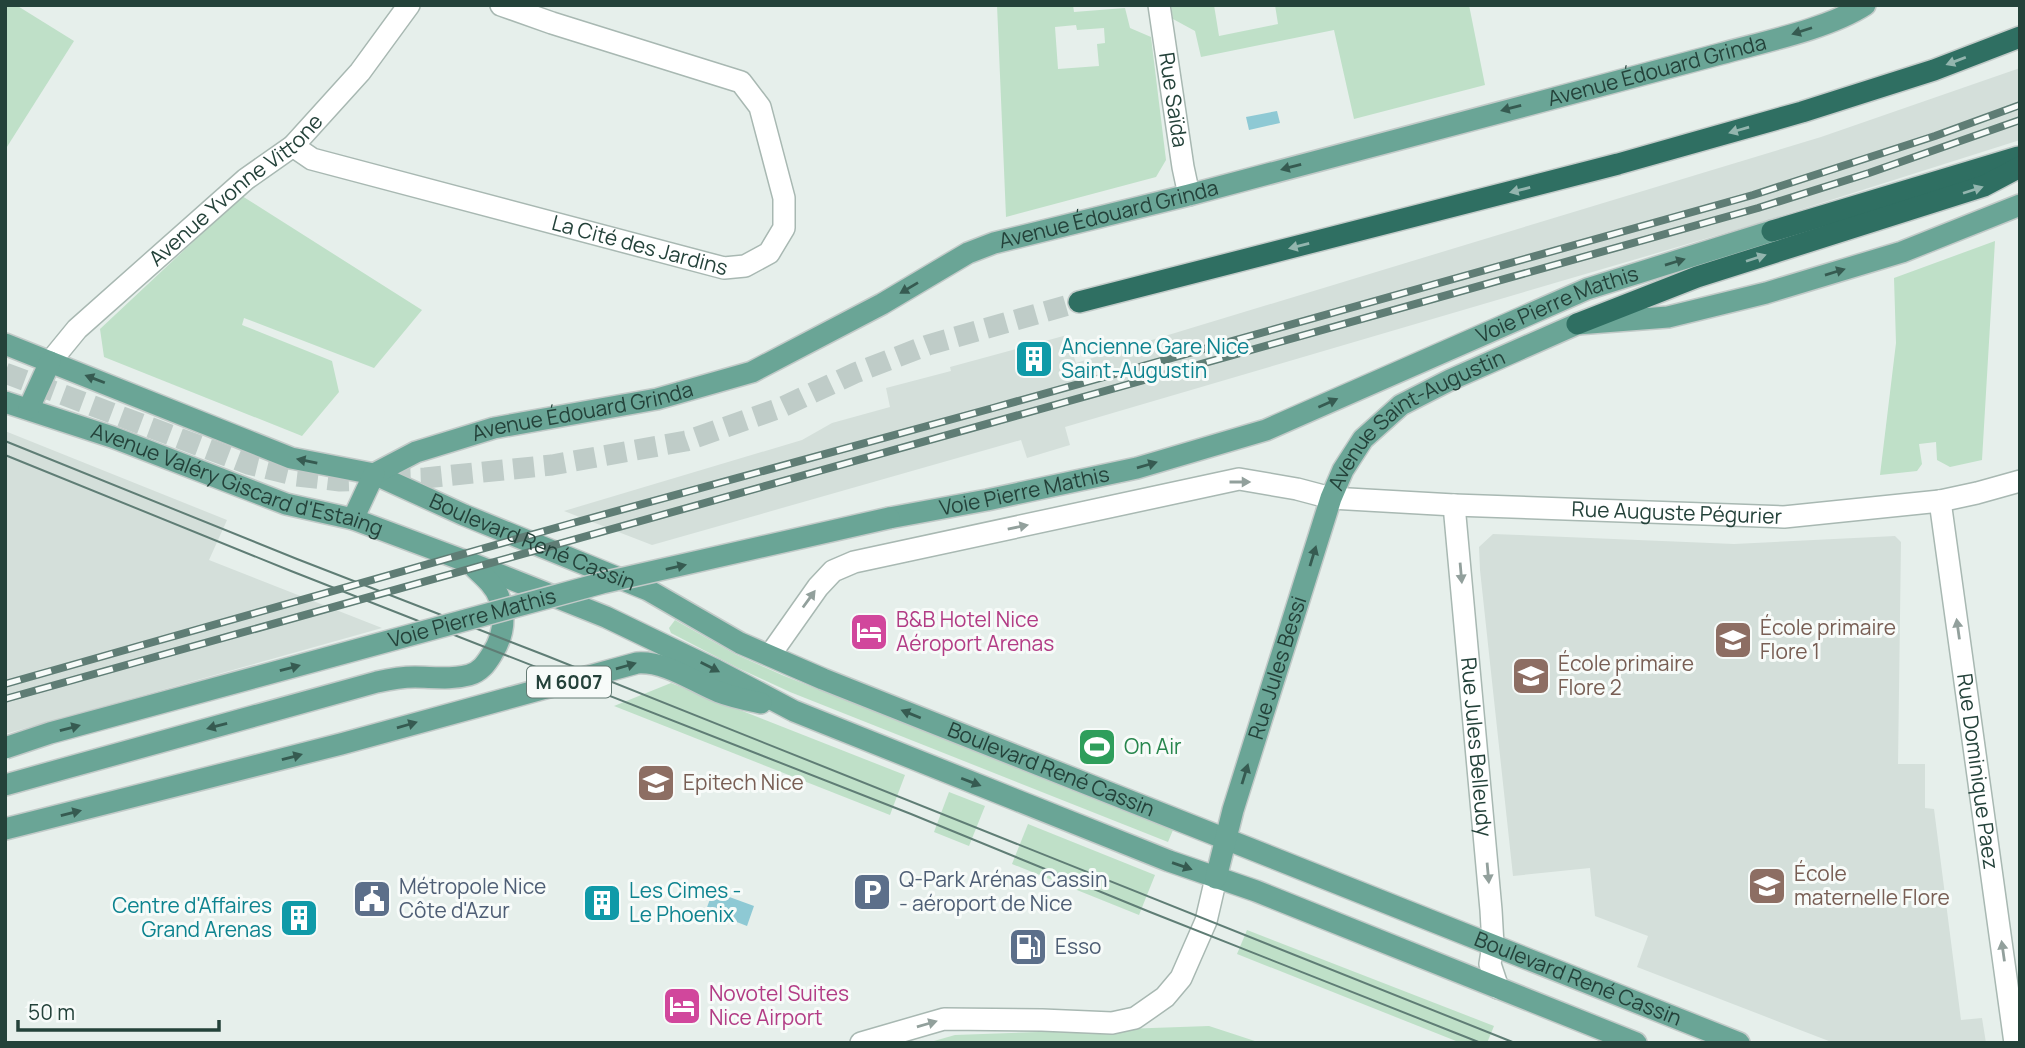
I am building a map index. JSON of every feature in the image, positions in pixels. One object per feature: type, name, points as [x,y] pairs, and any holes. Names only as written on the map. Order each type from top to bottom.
[{"type":"highway","points":[[1079,302],[1618,164],[1802,113],[2020,37]]},
{"type":"highway","name":"Voie Pierre Mathis","points":[[1772,231],[2020,157]]},
{"type":"highway","points":[[1577,324],[1698,277],[1984,186],[2020,167]]},
{"type":"main road","name":"Avenue Édouard Grinda","points":[[374,474],[416,452],[494,428],[657,399],[752,372],[882,304],[968,253],[1031,233],[1189,195],[1799,32],[1851,14],[1865,5]]},
{"type":"main road","name":"Avenue Saint-Augustin","points":[[1331,498],[1343,470],[1363,439],[1401,405],[1450,380],[1577,324],[1668,317],[1766,293],[1902,252],[2020,205]]},
{"type":"main road","name":"Voie Pierre Mathis","points":[[5,748],[50,733],[602,583],[888,518],[1137,468],[1266,430],[1587,289],[1772,231]]},
{"type":"main road","name":"Avenue Valéry Giscard d'Estaing","points":[[5,344],[291,458],[374,474]]},
{"type":"main road","points":[[29,408],[50,362]]},
{"type":"main road","name":"Avenue Valéry Giscard d'Estaing","points":[[5,402],[112,437],[286,504],[354,519],[468,562]]},
{"type":"main road","points":[[354,519],[374,474]]},
{"type":"main road","name":"Boulevard René Cassin","points":[[374,474],[464,515],[648,590],[740,643],[836,684],[1739,1043]]},
{"type":"main road","name":"Rue Jules Bessi","points":[[1216,878],[1225,839],[1331,498]]},
{"type":"main road","points":[[5,785],[377,682],[397,678],[461,677],[477,673],[495,650],[504,620],[501,603],[492,585],[468,562]]},
{"type":"main road","name":"Boulevard René Cassin","points":[[468,562],[606,617],[716,670],[794,712],[1170,861],[1268,896],[1636,1043]]},
{"type":"main road","name":"Boulevard René Cassin","points":[[5,829],[341,744],[637,663],[648,662],[674,670],[721,693],[794,712]]},
{"type":"street","name":"Avenue Yvonne Vittone","points":[[50,362],[77,329],[246,179],[293,146],[360,72],[409,5]]},
{"type":"street","name":"La Cité des Jardins","points":[[293,146],[312,159],[724,268],[746,266],[769,253],[784,228],[785,198],[760,107],[741,82],[501,5]]},
{"type":"street","name":"Rue Saïda","points":[[1159,5],[1189,195]]},
{"type":"street","name":"Avenue Saint-Augustin","points":[[770,655],[818,587],[833,571],[854,562],[1239,479],[1331,498]]},
{"type":"street","name":"Rue Auguste Pégurier","points":[[1331,498],[1784,517],[1940,500],[2020,481]]},
{"type":"street","name":"Rue Dominique Paez","points":[[1940,500],[2015,1043]]},
{"type":"street","name":"Rue Jules Belleudy","points":[[1454,505],[1493,945],[1490,964],[1498,988]]},
{"type":"street","points":[[861,1043],[944,1019],[1112,1023],[1135,1018],[1165,997],[1181,978],[1206,921],[1216,878]]},
{"type":"shaded area","points":[[2020,68],[2020,140],[1749,226],[1065,427],[1070,445],[1027,458],[1021,440],[652,545],[564,511],[802,440],[832,423],[890,407],[886,388],[951,371],[950,367],[1067,335],[1076,363],[1821,137]]},
{"type":"shaded area","points":[[5,431],[227,520],[209,560],[382,628],[5,734]]},
{"type":"shaded area","points":[[1493,534],[1734,544],[1895,536],[1901,542],[1898,764],[1925,764],[1925,808],[1934,809],[1961,1020],[1982,1018],[1986,1043],[1834,1043],[1637,967],[1648,936],[1595,916],[1590,868],[1513,876],[1480,570],[1479,547]]},
{"type":"green space","points":[[5,5],[16,5],[74,41],[5,150]]},
{"type":"green space","points":[[997,5],[1073,5],[1074,12],[1125,8],[1130,28],[1151,37],[1166,160],[1156,177],[1006,217]],"holes":[[[1076,25],[1077,30],[1104,28],[1105,43],[1097,44],[1099,66],[1058,69],[1055,27]]]},
{"type":"green space","points":[[1171,5],[1214,5],[1219,36],[1278,24],[1275,5],[1469,5],[1485,85],[1354,119],[1334,30],[1201,57],[1195,31],[1173,19]]},
{"type":"green space","points":[[242,196],[422,310],[374,368],[244,318],[242,325],[332,361],[339,392],[302,436],[104,357],[100,329]]},
{"type":"green space","points":[[1995,241],[1982,460],[1950,467],[1937,460],[1936,442],[1919,444],[1922,464],[1917,471],[1880,475],[1896,343],[1894,278]]},
{"type":"green space","points":[[675,620],[735,654],[782,675],[1173,830],[1168,842],[790,692],[671,633],[669,628]]},
{"type":"green space","points":[[671,683],[905,775],[890,815],[614,706]]},
{"type":"green space","points":[[949,792],[985,806],[969,846],[934,832]]},
{"type":"green space","points":[[1028,824],[1155,875],[1139,915],[1012,864]]},
{"type":"green space","points":[[1247,930],[1494,1026],[1487,1043],[1461,1043],[1237,954]]},
{"type":"green space","points":[[1209,1026],[1261,1043],[927,1043],[955,1035]]},
{"type":"water","points":[[1277,111],[1280,123],[1249,130],[1246,117]]},
{"type":"water","points":[[713,891],[754,906],[747,926],[706,910]]},
{"type":"tunnel","points":[[5,373],[248,464],[297,476],[340,481],[425,478],[552,465],[686,441],[780,408],[855,373],[928,345],[1079,302]]},
{"type":"tram line","points":[[5,441],[1515,1043]]},
{"type":"tram line","points":[[5,455],[1481,1043]]},
{"type":"railway","points":[[5,684],[1753,195],[1935,136],[2020,105]]},
{"type":"railway","points":[[5,699],[1758,208],[1869,173],[2020,120]]},
{"type":"place","name":"Ancienne Gare Nice Saint-Augustin","points":[[1034,359]]},
{"type":"place","name":"B&B Hotel Nice Aéroport Arenas","points":[[869,632]]},
{"type":"place","name":"École primaire Flore 1","points":[[1733,640]]},
{"type":"place","name":"École primaire Flore 2","points":[[1531,676]]},
{"type":"place","name":"On Air","points":[[1097,747]]},
{"type":"place","name":"Epitech Nice","points":[[656,783]]},
{"type":"place","name":"École maternelle Flore","points":[[1767,886]]},
{"type":"place","name":"Q-Park Arénas Cassin - aéroport de Nice","points":[[872,892]]},
{"type":"place","name":"Métropole Nice Côte d'Azur","points":[[372,899]]},
{"type":"place","name":"Les Cimes - Le Phoenix","points":[[602,903]]},
{"type":"place","name":"Centre d'Affaires Grand Arenas","points":[[299,918]]},
{"type":"place","name":"Esso","points":[[1028,947]]},
{"type":"place","name":"Novotel Suites Nice Airport","points":[[682,1006]]}]
